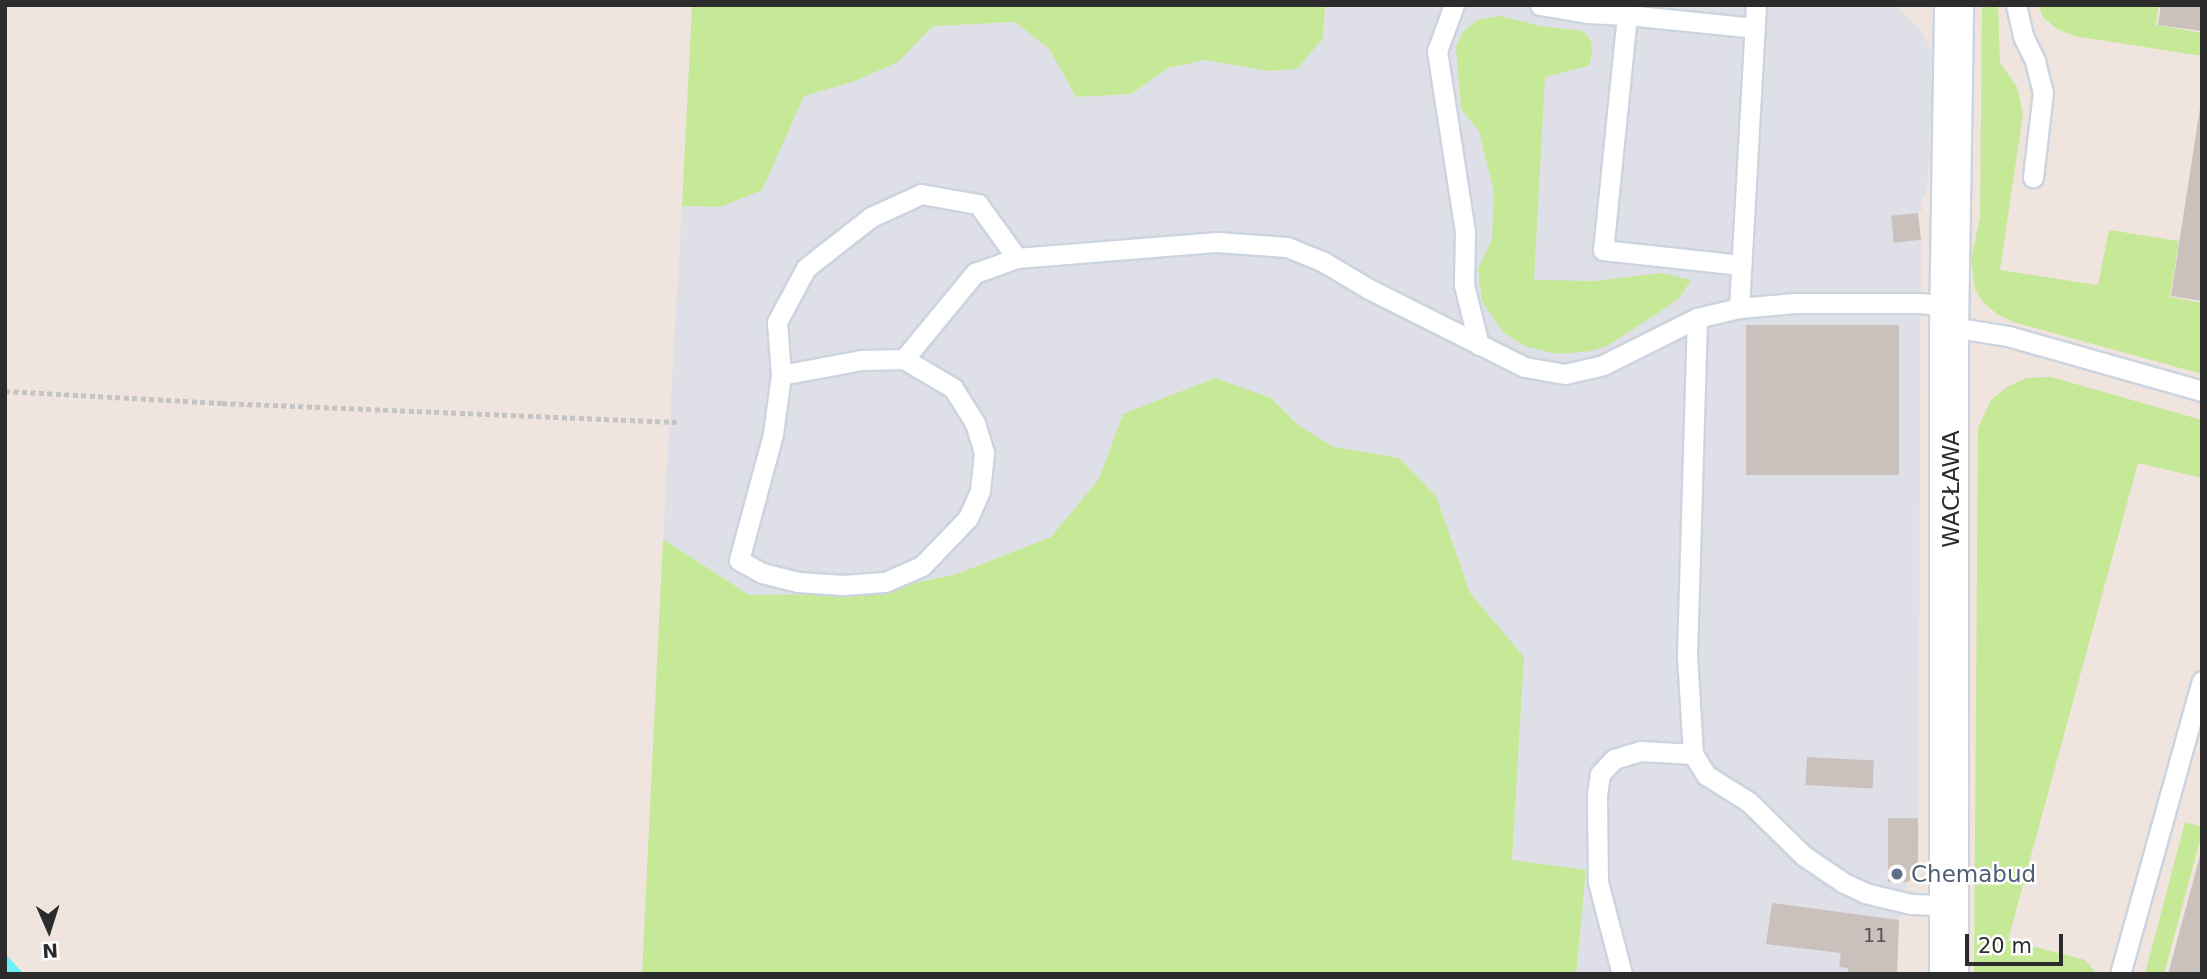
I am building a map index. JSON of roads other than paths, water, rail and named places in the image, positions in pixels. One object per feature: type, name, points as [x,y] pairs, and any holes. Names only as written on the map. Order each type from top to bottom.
[{"type":"street","name":"WACŁAWA","points":[[1949,974],[1949,318],[1954,5]]},
{"type":"lane","points":[[1454,5],[1437,51],[1465,231],[1464,285],[1479,345]]},
{"type":"lane","points":[[1540,5],[1754,28]]},
{"type":"lane","points":[[1739,308],[1756,5]]},
{"type":"lane","points":[[2016,5],[2043,92],[2033,177]]},
{"type":"lane","points":[[1627,15],[1603,250],[1741,265]]},
{"type":"lane","points":[[781,375],[861,360],[904,359],[953,388],[975,423],[984,453],[980,491],[968,518],[922,566],[885,582],[842,585],[798,582],[762,573],[739,560],[773,434],[781,375],[777,322],[806,268],[871,217],[921,194],[978,204],[1017,258]]},
{"type":"lane","points":[[904,359],[975,273],[1017,258],[1217,242],[1287,247],[1322,261],[1369,289],[1525,367],[1565,374],[1603,365],[1697,318],[1739,308],[1795,303],[1919,303],[1964,329],[2008,336],[2202,391]]},
{"type":"lane","points":[[1697,318],[1687,656],[1693,754],[1706,775],[1749,802],[1804,856],[1844,883],[1865,893],[1911,904],[1949,905]]},
{"type":"lane","points":[[2120,974],[2202,681]]},
{"type":"lane","points":[[1622,974],[1598,882],[1597,795],[1601,774],[1614,759],[1641,751],[1693,754]]},
{"type":"waterway","points":[[5,961],[17,974]]},
{"type":"place","name":"Chemabud","points":[[1897,874]]}]
